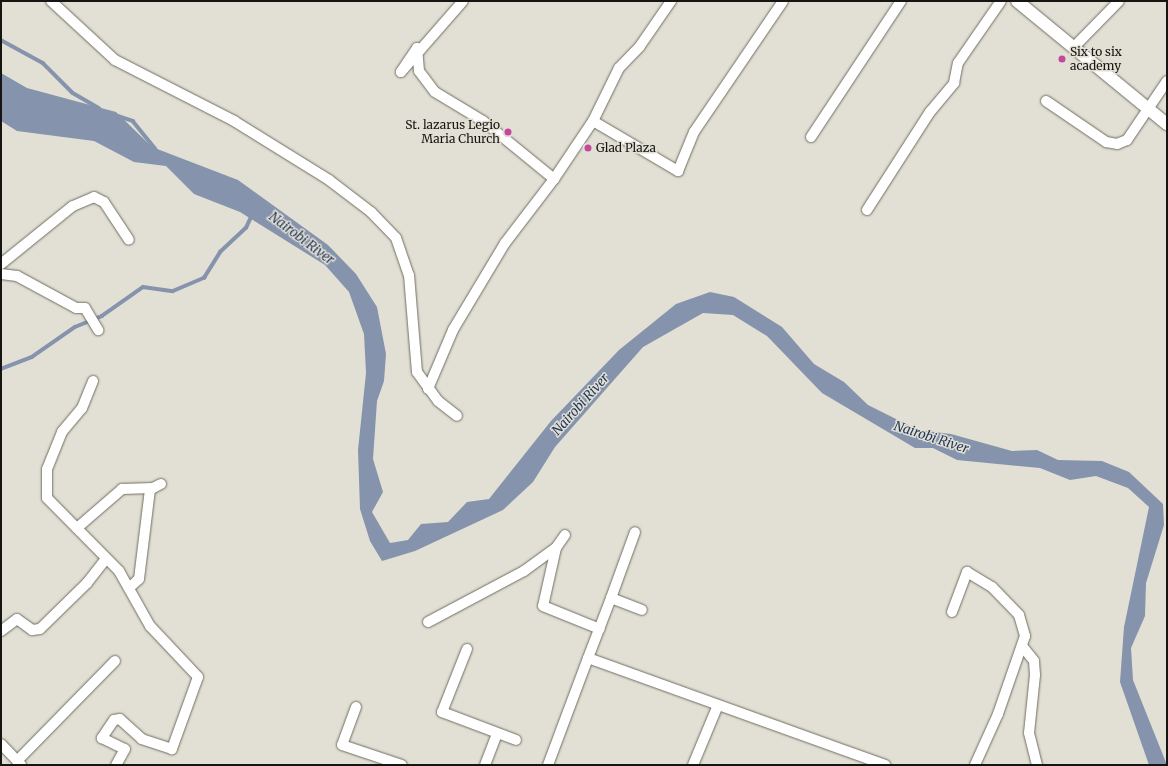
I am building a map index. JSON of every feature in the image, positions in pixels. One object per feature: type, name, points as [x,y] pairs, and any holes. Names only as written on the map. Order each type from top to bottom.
[{"type":"street","points":[[51,1],[115,60],[234,121],[330,180],[371,212],[396,238],[409,275],[417,372],[428,389],[457,416]]},
{"type":"street","points":[[463,1],[422,48],[417,54],[412,60],[401,72],[417,48],[418,56],[419,71],[435,92],[483,121],[554,179]]},
{"type":"street","points":[[428,389],[453,330],[506,243],[554,179],[593,121],[620,68],[640,46],[671,1]]},
{"type":"street","points":[[593,121],[678,171],[694,132],[783,1]]},
{"type":"street","points":[[811,137],[901,1]]},
{"type":"street","points":[[868,210],[930,112],[954,83],[958,63],[1001,1]]},
{"type":"street","points":[[1017,1],[1147,106],[1167,124]]},
{"type":"street","points":[[1074,47],[1119,1]]},
{"type":"street","points":[[1046,101],[1106,142],[1117,144],[1127,140],[1147,106],[1167,81]]},
{"type":"street","points":[[1,264],[74,206],[94,198],[104,202],[129,240]]},
{"type":"street","points":[[1,274],[17,276],[76,308],[85,308],[95,323]]},
{"type":"street","points":[[93,380],[82,408],[62,432],[47,469],[47,498],[106,559],[130,587],[132,598],[150,626],[198,676],[172,749],[142,739],[120,719],[114,720],[102,738],[125,749],[116,765]]},
{"type":"street","points":[[77,528],[122,489],[153,488],[161,484]]},
{"type":"street","points":[[130,587],[139,580],[150,489]]},
{"type":"street","points":[[548,765],[635,532]]},
{"type":"street","points":[[428,622],[524,571],[556,548],[565,535]]},
{"type":"street","points":[[556,548],[543,606],[600,629]]},
{"type":"street","points":[[1,631],[17,618],[32,630],[40,629],[87,583],[106,559]]},
{"type":"street","points":[[952,612],[967,572],[980,576],[1019,615],[1025,636],[998,714],[975,765]]},
{"type":"street","points":[[611,598],[642,610]]},
{"type":"street","points":[[1022,646],[1034,661],[1035,675],[1030,733],[1037,765]]},
{"type":"street","points":[[467,649],[442,712],[516,740]]},
{"type":"street","points":[[588,658],[885,765]]},
{"type":"street","points":[[1,744],[19,763],[115,661]]},
{"type":"street","points":[[693,765],[718,705]]},
{"type":"street","points":[[356,707],[342,745],[402,765]]},
{"type":"street","points":[[485,765],[497,734]]},
{"type":"water","name":"Nairobi River","points":[[1,73],[27,88],[116,112],[152,147],[238,180],[328,245],[356,274],[377,307],[386,354],[384,381],[377,401],[373,459],[383,492],[372,512],[390,543],[408,540],[421,524],[448,522],[467,502],[489,499],[551,421],[619,350],[676,304],[710,292],[734,297],[782,327],[814,364],[844,382],[868,405],[918,430],[951,434],[1012,451],[1037,450],[1058,460],[1102,461],[1129,472],[1163,504],[1164,525],[1146,583],[1145,616],[1131,648],[1133,680],[1167,765],[1149,765],[1120,682],[1124,627],[1149,507],[1128,488],[1096,476],[1070,480],[1040,468],[957,460],[933,448],[915,448],[822,393],[767,336],[733,315],[703,313],[643,347],[555,447],[533,482],[503,510],[415,551],[382,561],[370,541],[360,509],[358,450],[366,373],[364,334],[349,292],[325,265],[240,212],[194,194],[166,166],[134,162],[94,141],[17,131],[1,121]]},
{"type":"waterway","points":[[1,40],[43,63],[73,93],[99,108]]},
{"type":"waterway","points":[[118,116],[133,121],[156,149]]},
{"type":"waterway","points":[[1,369],[32,357],[75,327],[102,316],[143,287],[173,291],[204,278],[220,252],[246,228],[252,215]]},
{"type":"place","name":"Six to six academy","points":[[1062,59]]},
{"type":"place","name":"St. lazarus Legio Maria Church","points":[[508,132]]},
{"type":"place","name":"Glad Plaza","points":[[588,148]]}]
